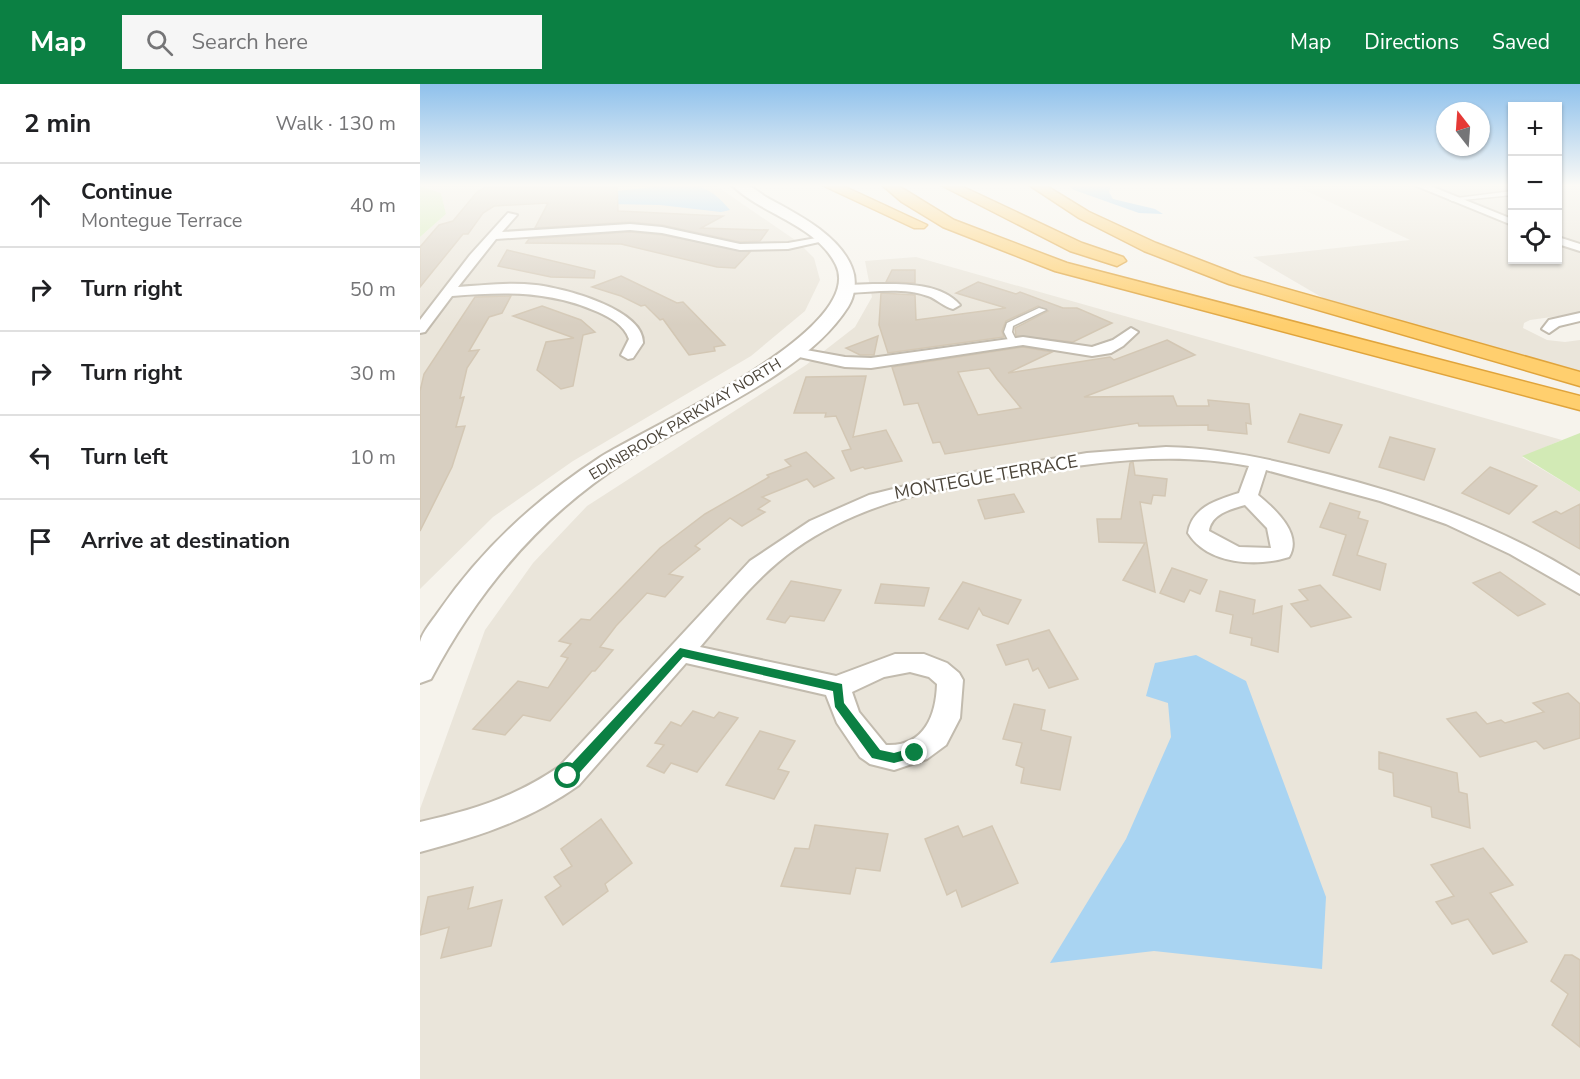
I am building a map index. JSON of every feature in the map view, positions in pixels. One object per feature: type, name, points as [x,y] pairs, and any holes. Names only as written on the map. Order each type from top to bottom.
[{"type":"highway","points":[[936,231],[1024,264],[1115,283]]},
{"type":"highway","points":[[968,231],[1061,267],[1115,283],[1580,403]]},
{"type":"highway","points":[[1043,231],[1076,247],[1209,291],[1412,345],[1580,381]]},
{"type":"highway","points":[[1118,231],[1150,247],[1234,280],[1580,381]]},
{"type":"street","points":[[420,329],[496,231]]},
{"type":"street","points":[[492,236],[562,231]]},
{"type":"street","points":[[668,231],[740,248],[788,246],[822,240]]},
{"type":"street","points":[[809,231],[822,240],[844,262],[847,289],[914,289],[943,298],[953,305]]},
{"type":"street","points":[[1562,242],[1580,248]]},
{"type":"street","points":[[447,292],[521,288],[552,292],[588,303],[615,316],[634,331],[637,338],[628,355]]},
{"type":"street","name":"EDINBROOK PARKWAY NORTH","points":[[420,670],[446,625],[474,586],[507,546],[537,517],[618,456],[795,352],[826,326],[843,302],[847,289]]},
{"type":"street","points":[[1549,329],[1554,323],[1580,317]]},
{"type":"street","points":[[795,352],[845,362],[871,363],[1013,342],[1036,341],[1067,351],[1094,351],[1112,346],[1131,332]]},
{"type":"street","name":"MONTEGUE TERRACE","points":[[420,837],[483,822],[518,809],[543,795],[568,776],[728,596],[758,566],[789,541],[857,505],[931,483],[1131,453],[1200,453],[1259,463],[1383,493],[1441,513],[1501,540],[1580,586]]},
{"type":"street","points":[[1248,497],[1259,463]]},
{"type":"street","points":[[680,652],[838,687]]},
{"type":"lane","points":[[1013,342],[1008,332],[1010,326],[1042,310]]},
{"type":"shaded area","points":[[426,231],[783,231],[798,242],[814,258],[820,280],[805,311],[751,356],[573,461],[493,517],[420,589],[420,237]]},
{"type":"shaded area","points":[[1392,231],[1508,231],[1508,264],[1562,264],[1562,244],[1580,251],[1580,313],[1530,320],[1524,323],[1523,328],[1547,340],[1565,342],[1580,340],[1580,371],[1340,308],[1253,257],[1410,240]]},
{"type":"shaded area","points":[[1562,231],[1580,231],[1580,246],[1562,239]]},
{"type":"shaded area","points":[[916,257],[1562,440],[1522,457],[1580,492],[1580,1079],[420,1079],[420,809],[485,630],[533,563],[587,506],[806,365],[855,327],[872,297],[865,261]]},
{"type":"green space","points":[[1580,433],[1580,492],[1522,456]]},
{"type":"water","points":[[1196,655],[1246,681],[1326,897],[1322,969],[1154,951],[1050,963],[1126,839],[1171,737],[1168,703],[1146,696],[1155,663]]},
{"type":"building","points":[[433,231],[470,231],[463,234],[420,287],[420,247]]},
{"type":"building","points":[[692,231],[767,231],[760,241],[740,242]]},
{"type":"building","points":[[630,232],[662,235],[750,252],[735,268],[717,267],[621,244],[526,243],[529,239]]},
{"type":"building","points":[[507,250],[595,271],[594,278],[551,277],[498,266]]},
{"type":"building","points":[[892,270],[915,270],[915,283],[886,282]]},
{"type":"building","points":[[621,276],[677,303],[683,302],[725,345],[714,347],[715,351],[689,355],[663,319],[660,320],[645,305],[641,306],[621,296],[592,287]]},
{"type":"building","points":[[978,282],[1016,294],[1020,292],[1063,308],[1077,308],[1112,323],[1073,342],[1016,336],[1015,328],[1048,311],[1038,306],[1006,321],[1002,331],[1004,337],[888,353],[879,325],[881,293],[915,295],[916,320],[1006,308],[956,293]]},
{"type":"building","points":[[511,296],[502,313],[489,317],[469,351],[479,350],[467,368],[460,398],[464,397],[456,427],[465,426],[452,467],[420,531],[420,391],[424,374],[475,297]]},
{"type":"building","points":[[542,306],[581,320],[595,332],[583,335],[573,386],[561,389],[537,370],[546,342],[574,338],[513,316]]},
{"type":"building","points":[[878,336],[874,355],[860,355],[846,348]]},
{"type":"building","points":[[1167,340],[1195,355],[1084,397],[1173,396],[1177,406],[1209,406],[1208,400],[1249,404],[1251,424],[1246,423],[1247,434],[1208,430],[1208,425],[1139,426],[1138,423],[945,454],[940,442],[933,443],[918,403],[904,405],[892,367],[1023,347],[1052,352],[1008,373],[1110,357],[1114,360]],"holes":[[[989,368],[1021,408],[978,415],[958,372]]]},
{"type":"building","points":[[866,376],[853,437],[886,430],[902,461],[851,471],[842,451],[851,449],[836,416],[825,417],[826,413],[794,413],[806,377]]},
{"type":"building","points":[[1300,414],[1342,425],[1329,453],[1288,442]]},
{"type":"building","points":[[1390,437],[1435,449],[1424,480],[1379,467]]},
{"type":"building","points":[[806,452],[834,478],[814,487],[807,479],[762,497],[770,501],[758,509],[765,512],[742,526],[730,518],[695,546],[700,549],[669,574],[683,577],[665,597],[647,593],[616,626],[600,647],[613,650],[550,721],[523,715],[505,735],[473,729],[518,681],[548,688],[568,658],[561,656],[571,644],[559,641],[581,619],[590,620],[660,548],[705,514],[769,477],[767,475],[791,466],[785,460]]},
{"type":"building","points":[[1133,462],[1135,475],[1167,479],[1165,496],[1153,495],[1151,504],[1140,502],[1155,592],[1123,580],[1145,543],[1099,542],[1097,519],[1121,519],[1130,463]]},
{"type":"building","points":[[1490,467],[1537,486],[1509,514],[1462,493]]},
{"type":"building","points":[[1014,494],[1024,512],[985,519],[978,500]]},
{"type":"building","points":[[1330,503],[1360,512],[1358,518],[1368,521],[1357,555],[1386,564],[1380,590],[1333,575],[1346,535],[1320,527]]},
{"type":"building","points":[[1580,504],[1580,549],[1533,522],[1556,511],[1561,514]]},
{"type":"building","points":[[1172,568],[1207,580],[1200,594],[1190,590],[1184,602],[1160,593]]},
{"type":"building","points":[[1500,572],[1545,604],[1518,616],[1473,583]]},
{"type":"building","points":[[791,581],[841,590],[824,621],[790,616],[785,623],[767,619]]},
{"type":"building","points":[[963,582],[1021,600],[1008,624],[983,615],[979,608],[968,629],[939,619]]},
{"type":"building","points":[[881,584],[929,588],[924,606],[875,603]]},
{"type":"building","points":[[1320,585],[1351,617],[1311,627],[1291,604],[1308,600],[1299,590]]},
{"type":"building","points":[[1220,591],[1255,600],[1253,614],[1282,606],[1278,652],[1251,645],[1252,638],[1230,633],[1233,615],[1216,611]]},
{"type":"building","points":[[1049,630],[1078,679],[1049,688],[1038,668],[1033,671],[1028,659],[1006,665],[997,645]]},
{"type":"building","points":[[1568,693],[1580,704],[1580,738],[1544,749],[1536,741],[1480,757],[1447,719],[1476,712],[1487,724],[1501,720],[1505,723],[1544,712],[1533,703]]},
{"type":"building","points":[[1014,704],[1045,710],[1041,730],[1071,737],[1060,790],[1021,783],[1024,768],[1016,765],[1022,743],[1003,739]]},
{"type":"building","points":[[693,711],[714,718],[719,712],[738,718],[697,772],[671,763],[664,773],[647,766],[664,745],[655,743],[671,722],[681,726]]},
{"type":"building","points":[[760,731],[795,741],[778,769],[789,772],[774,799],[726,785]]},
{"type":"building","points":[[1379,752],[1457,773],[1459,792],[1467,794],[1470,828],[1432,817],[1431,807],[1394,796],[1393,773],[1379,769]]},
{"type":"building","points":[[601,819],[632,863],[605,884],[608,891],[563,925],[545,897],[561,886],[554,877],[572,866],[561,849]]},
{"type":"building","points":[[815,825],[888,834],[880,871],[856,868],[850,894],[781,886],[795,848],[809,849]]},
{"type":"building","points":[[958,826],[963,837],[992,826],[1018,883],[962,907],[956,890],[947,895],[925,839]]},
{"type":"building","points":[[1483,848],[1513,885],[1490,893],[1527,942],[1493,954],[1468,919],[1452,924],[1436,902],[1454,896],[1431,865]]},
{"type":"building","points":[[473,887],[468,909],[502,900],[491,946],[441,958],[449,927],[420,935],[428,897]]},
{"type":"building","points":[[1565,955],[1572,955],[1580,960],[1580,1047],[1552,1025],[1568,994],[1551,981]]},
{"type":"route","points":[[568,776],[680,652],[838,687],[839,704],[876,754],[894,758],[915,753]]}]
